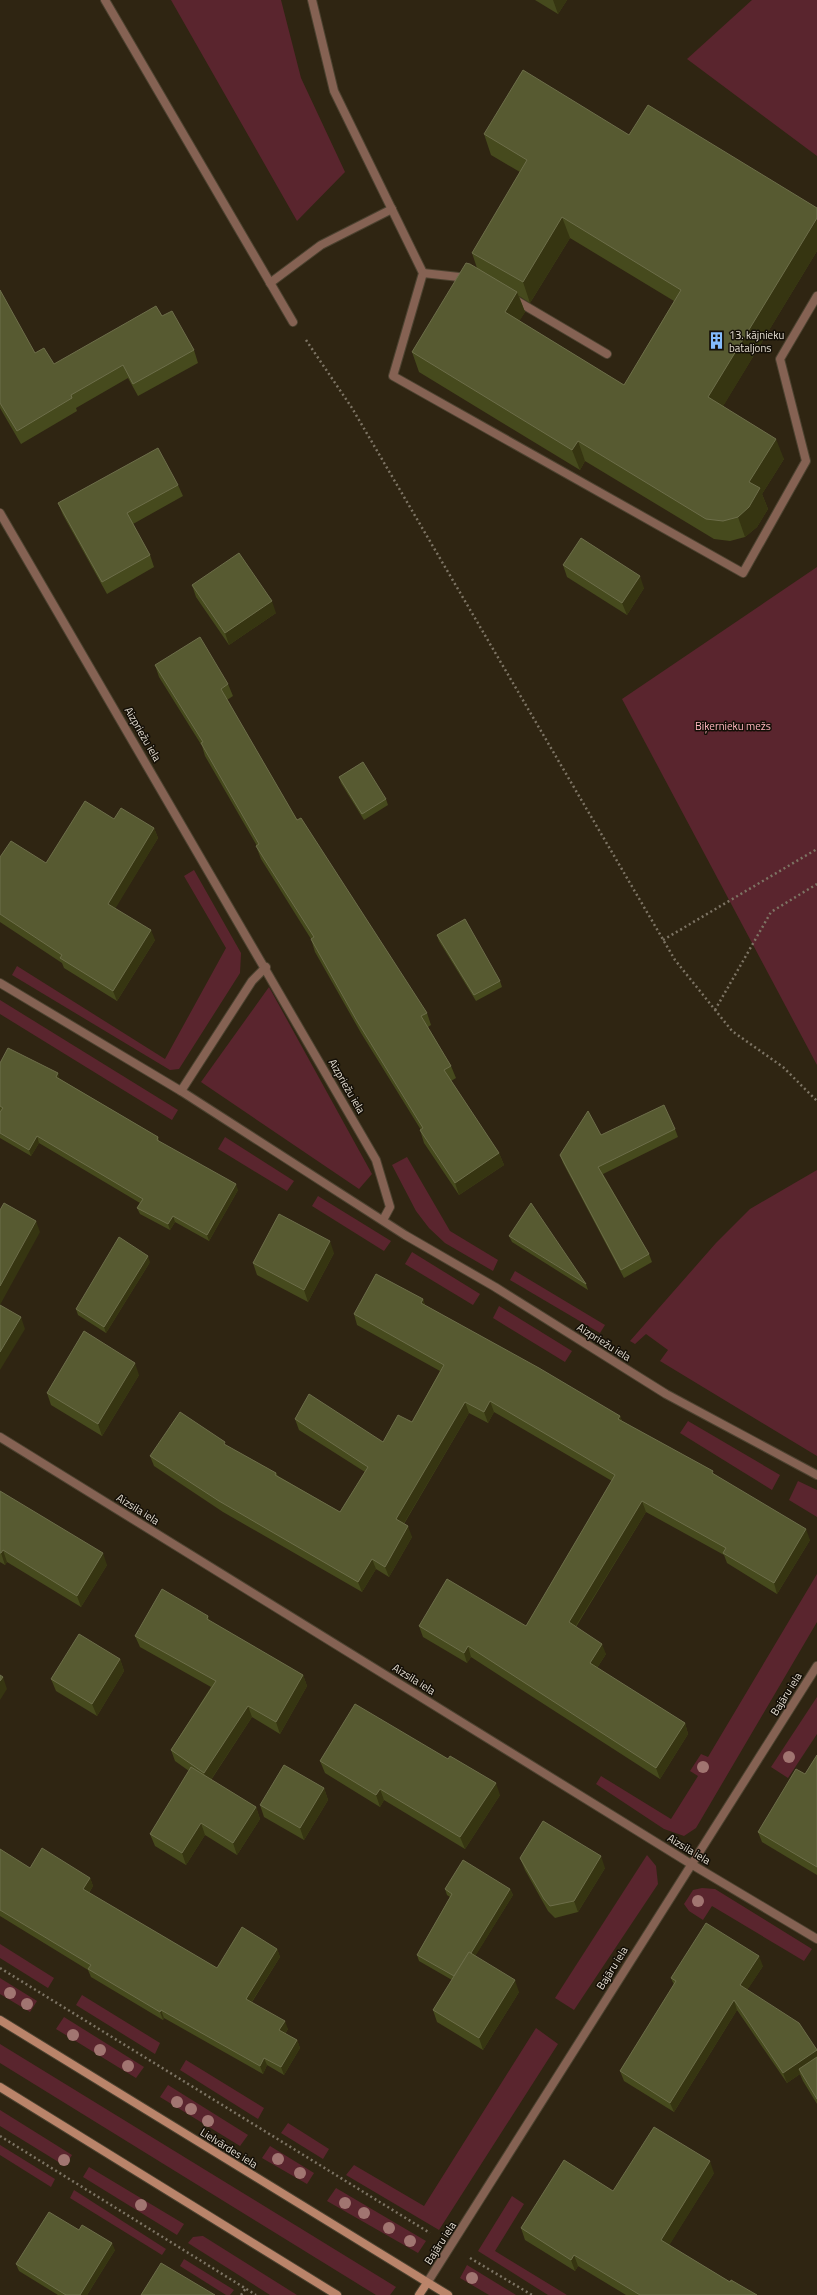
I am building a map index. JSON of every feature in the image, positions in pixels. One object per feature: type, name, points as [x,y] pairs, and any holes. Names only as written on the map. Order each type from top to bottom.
[{"type":"main road","name":"Lielvārdes iela","points":[[0,2020],[448,2295]]},
{"type":"main road","points":[[0,2087],[337,2295]]},
{"type":"main road","points":[[420,2295],[427,2283]]},
{"type":"street","points":[[105,0],[293,322]]},
{"type":"street","points":[[312,0],[334,91],[423,273],[393,376],[743,573],[806,461],[780,359],[817,296]]},
{"type":"street","points":[[270,283],[321,245],[392,209]]},
{"type":"street","points":[[423,273],[479,279]]},
{"type":"street","points":[[506,294],[607,354]]},
{"type":"street","name":"Aizpriežu iela","points":[[0,513],[266,967],[376,1160],[390,1206],[383,1220]]},
{"type":"street","points":[[181,1091],[252,981],[266,967]]},
{"type":"street","name":"Aizpriežu iela","points":[[0,983],[181,1091],[383,1220],[495,1287],[666,1394],[817,1474]]},
{"type":"street","name":"Aizsila iela","points":[[0,1437],[691,1864],[817,1939]]},
{"type":"street","name":"Bajāru iela","points":[[427,2283],[817,1666]]},
{"type":"path","points":[[293,322],[352,408],[675,960],[732,1031],[783,1066],[817,1101]]},
{"type":"path","points":[[663,940],[817,849]]},
{"type":"path","points":[[715,1010],[771,912],[817,884]]},
{"type":"path","points":[[0,1968],[532,2295]]},
{"type":"path","points":[[0,2136],[256,2295]]},
{"type":"path","points":[[241,2295],[246,2288]]},
{"type":"green space","points":[[171,0],[281,0],[301,78],[345,172],[297,221]]},
{"type":"green space","points":[[752,0],[817,0],[817,156],[687,59]]},
{"type":"green space","name":"Biķernieku mežs","points":[[817,567],[817,1065],[622,699]]},
{"type":"green space","points":[[194,870],[241,953],[240,973],[179,1069],[170,1070],[12,975],[17,966],[165,1059],[226,948],[184,876]]},
{"type":"green space","points":[[269,987],[372,1174],[359,1189],[201,1082]]},
{"type":"green space","points":[[0,1000],[178,1110],[172,1120],[0,1014]]},
{"type":"green space","points":[[225,1137],[294,1181],[287,1191],[218,1149]]},
{"type":"green space","points":[[407,1157],[450,1231],[498,1260],[493,1271],[445,1243],[429,1228],[416,1211],[392,1165]]},
{"type":"green space","points":[[817,1170],[817,1456],[660,1361],[668,1350],[646,1334],[635,1344],[630,1341],[716,1243],[750,1209]]},
{"type":"green space","points":[[318,1196],[391,1241],[384,1251],[312,1206]]},
{"type":"green space","points":[[412,1252],[480,1294],[473,1305],[405,1264]]},
{"type":"green space","points":[[515,1271],[605,1325],[600,1333],[510,1280]]},
{"type":"green space","points":[[499,1306],[572,1351],[565,1362],[493,1318]]},
{"type":"green space","points":[[688,1421],[780,1475],[772,1490],[680,1433]]},
{"type":"green space","points":[[798,1481],[817,1490],[817,1517],[789,1500]]},
{"type":"green space","points":[[817,1574],[817,1622],[696,1828],[684,1836],[664,1829],[596,1784],[601,1776],[671,1819],[698,1776],[690,1771],[701,1754],[708,1757]]},
{"type":"green space","points":[[817,1697],[817,1734],[788,1778],[771,1767]]},
{"type":"green space","points":[[647,1855],[656,1866],[658,1884],[574,2010],[555,1998]]},
{"type":"green space","points":[[702,1888],[715,1889],[812,1949],[804,1961],[712,1906],[703,1920],[689,1911],[684,1904],[693,1890]]},
{"type":"green space","points":[[0,1944],[54,1978],[48,1988],[0,1958]]},
{"type":"green space","points":[[0,1978],[37,2001],[30,2012],[0,1994]]},
{"type":"green space","points":[[82,1995],[160,2043],[155,2054],[76,2005]]},
{"type":"green space","points":[[64,2017],[144,2067],[136,2078],[56,2029]]},
{"type":"green space","points":[[536,2028],[558,2044],[439,2230],[346,2175],[354,2165],[424,2206]]},
{"type":"green space","points":[[0,2044],[396,2287],[390,2295],[376,2295],[0,2063]]},
{"type":"green space","points":[[186,2060],[264,2108],[258,2119],[180,2070]]},
{"type":"green space","points":[[168,2085],[248,2135],[240,2146],[160,2097]]},
{"type":"green space","points":[[0,2110],[72,2155],[65,2166],[0,2126]]},
{"type":"green space","points":[[288,2123],[329,2149],[323,2159],[281,2133]]},
{"type":"green space","points":[[0,2145],[55,2179],[51,2187],[0,2155]]},
{"type":"green space","points":[[270,2146],[314,2173],[307,2184],[262,2158]]},
{"type":"green space","points":[[89,2167],[184,2224],[177,2235],[83,2177]]},
{"type":"green space","points":[[336,2188],[426,2241],[418,2253],[327,2201]]},
{"type":"green space","points":[[74,2190],[166,2249],[162,2255],[70,2198]]},
{"type":"green space","points":[[512,2196],[524,2204],[495,2251],[567,2295],[548,2295],[478,2251]]},
{"type":"green space","points":[[203,2236],[297,2295],[270,2295],[188,2243],[193,2237]]},
{"type":"green space","points":[[184,2259],[234,2290],[230,2295],[226,2295],[180,2266]]},
{"type":"green space","points":[[467,2265],[516,2295],[489,2295],[460,2278]]},
{"type":"building","name":"13. kājnieku bataljons","points":[[523,70],[629,135],[648,105],[817,208],[817,218],[708,397],[776,439],[749,482],[760,488],[749,507],[738,517],[723,521],[706,519],[578,441],[572,450],[412,352],[466,263],[517,292],[505,312],[624,385],[681,290],[562,217],[523,282],[472,253],[527,160],[484,134]]},
{"type":"building","points":[[0,290],[35,353],[44,348],[54,364],[156,306],[162,316],[172,311],[194,350],[133,384],[123,365],[71,395],[72,398],[17,431],[0,403]]},
{"type":"building","points":[[158,448],[178,485],[127,513],[150,555],[102,582],[58,503]]},
{"type":"building","points":[[581,538],[640,576],[622,603],[563,565]]},
{"type":"building","points":[[239,553],[272,601],[225,633],[192,585]]},
{"type":"building","points":[[200,637],[228,684],[221,689],[297,820],[301,818],[427,1013],[421,1016],[451,1066],[444,1070],[499,1153],[455,1183],[420,1130],[423,1128],[357,1021],[311,939],[314,937],[256,846],[259,844],[201,743],[203,742],[155,665]]},
{"type":"building","points":[[363,762],[386,799],[362,814],[339,777]]},
{"type":"building","points":[[85,801],[114,819],[121,808],[154,828],[108,904],[151,930],[113,991],[60,958],[62,955],[0,914],[0,857],[11,841],[46,863]]},
{"type":"building","points":[[465,919],[500,981],[474,995],[437,935]]},
{"type":"building","points":[[8,1048],[58,1073],[56,1077],[158,1137],[157,1140],[236,1184],[207,1235],[173,1216],[168,1224],[137,1208],[143,1199],[37,1136],[29,1150],[0,1133],[0,1112],[3,1108],[0,1106],[0,1063]]},
{"type":"building","points":[[664,1105],[675,1129],[598,1167],[649,1254],[621,1270],[560,1155],[588,1111],[601,1135]]},
{"type":"building","points":[[4,1203],[36,1221],[0,1286],[0,1210]]},
{"type":"building","points":[[531,1203],[586,1284],[509,1236]]},
{"type":"building","points":[[279,1214],[330,1241],[304,1290],[253,1263]]},
{"type":"building","points":[[119,1237],[148,1256],[104,1327],[76,1309]]},
{"type":"building","points":[[376,1274],[423,1299],[421,1303],[539,1368],[620,1416],[618,1419],[713,1471],[712,1473],[806,1529],[774,1583],[723,1553],[726,1548],[642,1501],[569,1622],[602,1644],[590,1663],[685,1723],[656,1768],[468,1646],[464,1653],[419,1626],[447,1579],[526,1626],[615,1475],[490,1401],[484,1412],[465,1402],[396,1519],[408,1526],[385,1567],[372,1559],[358,1582],[219,1501],[150,1456],[180,1412],[225,1442],[224,1444],[276,1473],[275,1475],[340,1512],[368,1467],[295,1419],[309,1394],[383,1442],[398,1415],[412,1422],[444,1365],[354,1314]]},
{"type":"building","points":[[0,1305],[21,1317],[0,1352]]},
{"type":"building","points":[[84,1331],[135,1363],[98,1424],[47,1393]]},
{"type":"building","points":[[0,1491],[103,1553],[77,1596],[3,1550],[0,1553]]},
{"type":"building","points":[[162,1589],[208,1616],[207,1619],[303,1675],[276,1722],[248,1706],[204,1773],[171,1750],[216,1681],[135,1636]]},
{"type":"building","points":[[79,1634],[120,1659],[92,1704],[51,1679]]},
{"type":"building","points":[[355,1704],[448,1759],[450,1756],[496,1783],[460,1837],[380,1789],[376,1795],[320,1761]]},
{"type":"building","points":[[817,1755],[817,1867],[758,1832],[796,1769],[805,1774]]},
{"type":"building","points":[[284,1765],[324,1788],[300,1828],[260,1805]]},
{"type":"building","points":[[191,1767],[256,1807],[233,1843],[201,1823],[182,1853],[150,1834]]},
{"type":"building","points":[[543,1821],[601,1856],[574,1901],[550,1906],[544,1899],[520,1858]]},
{"type":"building","points":[[42,1848],[90,1878],[83,1889],[217,1968],[242,1927],[277,1949],[246,1999],[285,2021],[279,2030],[297,2040],[281,2067],[264,2058],[260,2066],[161,2010],[160,2012],[88,1969],[91,1965],[0,1910],[0,1849],[30,1868]]},
{"type":"building","points":[[463,1860],[510,1889],[471,1953],[469,1952],[454,1976],[417,1955],[452,1894],[445,1889]]},
{"type":"building","points":[[706,1923],[759,1956],[740,1985],[799,2023],[817,2050],[783,2073],[734,2000],[670,2103],[620,2071],[676,1981],[671,1978]]},
{"type":"building","points":[[469,1952],[515,1980],[479,2038],[433,2010]]},
{"type":"building","points":[[817,2057],[817,2099],[799,2069]]},
{"type":"building","points":[[654,2127],[710,2161],[661,2240],[730,2282],[731,2280],[757,2295],[640,2295],[574,2255],[571,2260],[521,2228],[564,2160],[613,2191]]},
{"type":"building","points":[[49,2212],[79,2230],[82,2225],[112,2243],[80,2295],[66,2295],[16,2264]]},
{"type":"building","points":[[161,2263],[215,2295],[141,2295]]},
{"type":"place","name":"13. kājnieku bataljons","points":[[716,341]]}]
